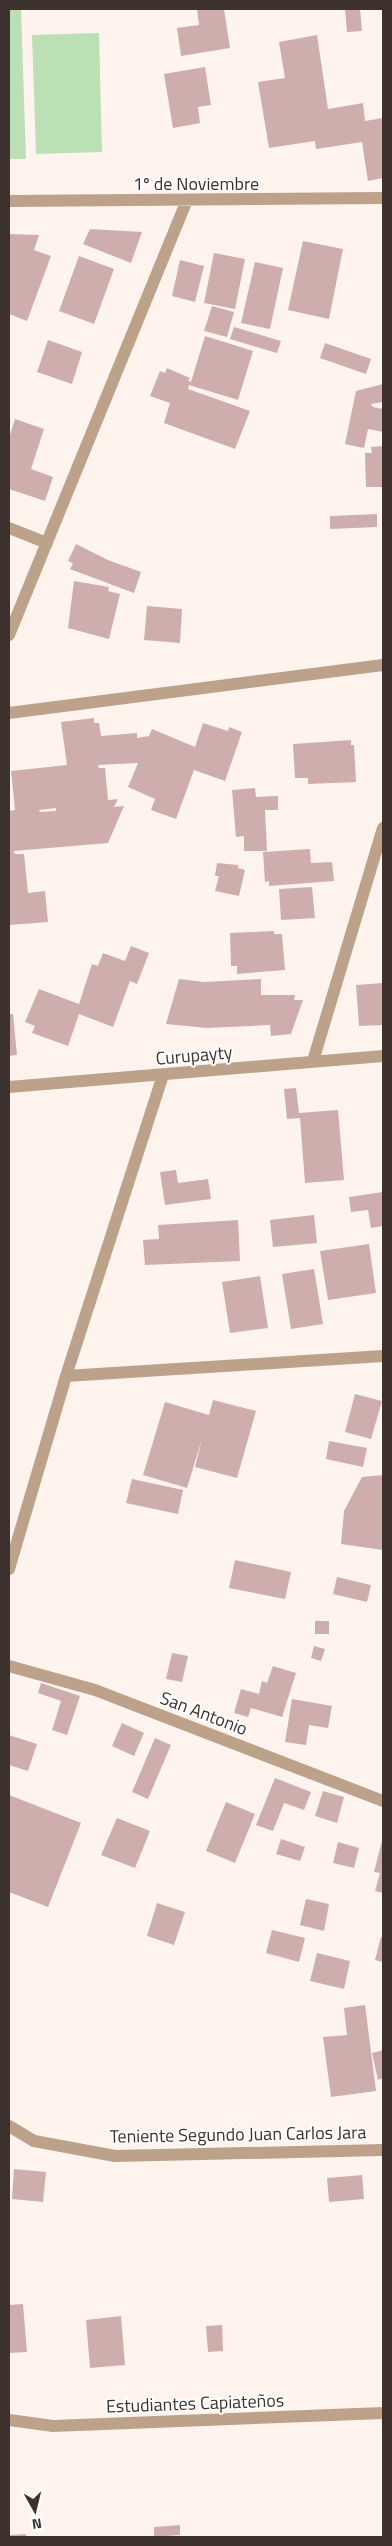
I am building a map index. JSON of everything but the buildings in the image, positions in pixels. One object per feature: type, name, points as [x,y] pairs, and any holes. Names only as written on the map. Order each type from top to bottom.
[{"type":"street","name":"1º de Noviembre","points":[[9,201],[383,198]]},
{"type":"street","points":[[9,635],[187,200]]},
{"type":"street","points":[[9,528],[47,543]]},
{"type":"street","points":[[9,713],[383,666]]},
{"type":"street","points":[[314,1061],[383,828]]},
{"type":"street","name":"Curupayty","points":[[9,1087],[383,1056]]},
{"type":"street","points":[[9,1569],[66,1376],[163,1075]]},
{"type":"street","points":[[66,1376],[383,1356]]},
{"type":"street","name":"San Antonio","points":[[9,1666],[95,1690],[383,1799]]},
{"type":"street","name":"Teniente Segundo Juan Carlos Jara","points":[[9,2126],[34,2141],[114,2156],[383,2150]]},
{"type":"street","name":"Estudiantes Capiateños","points":[[9,2420],[54,2426],[383,2412]]},
{"type":"green space","points":[[9,9],[21,9],[26,159],[9,159]]},
{"type":"green space","points":[[99,33],[102,152],[36,154],[32,35]]}]
